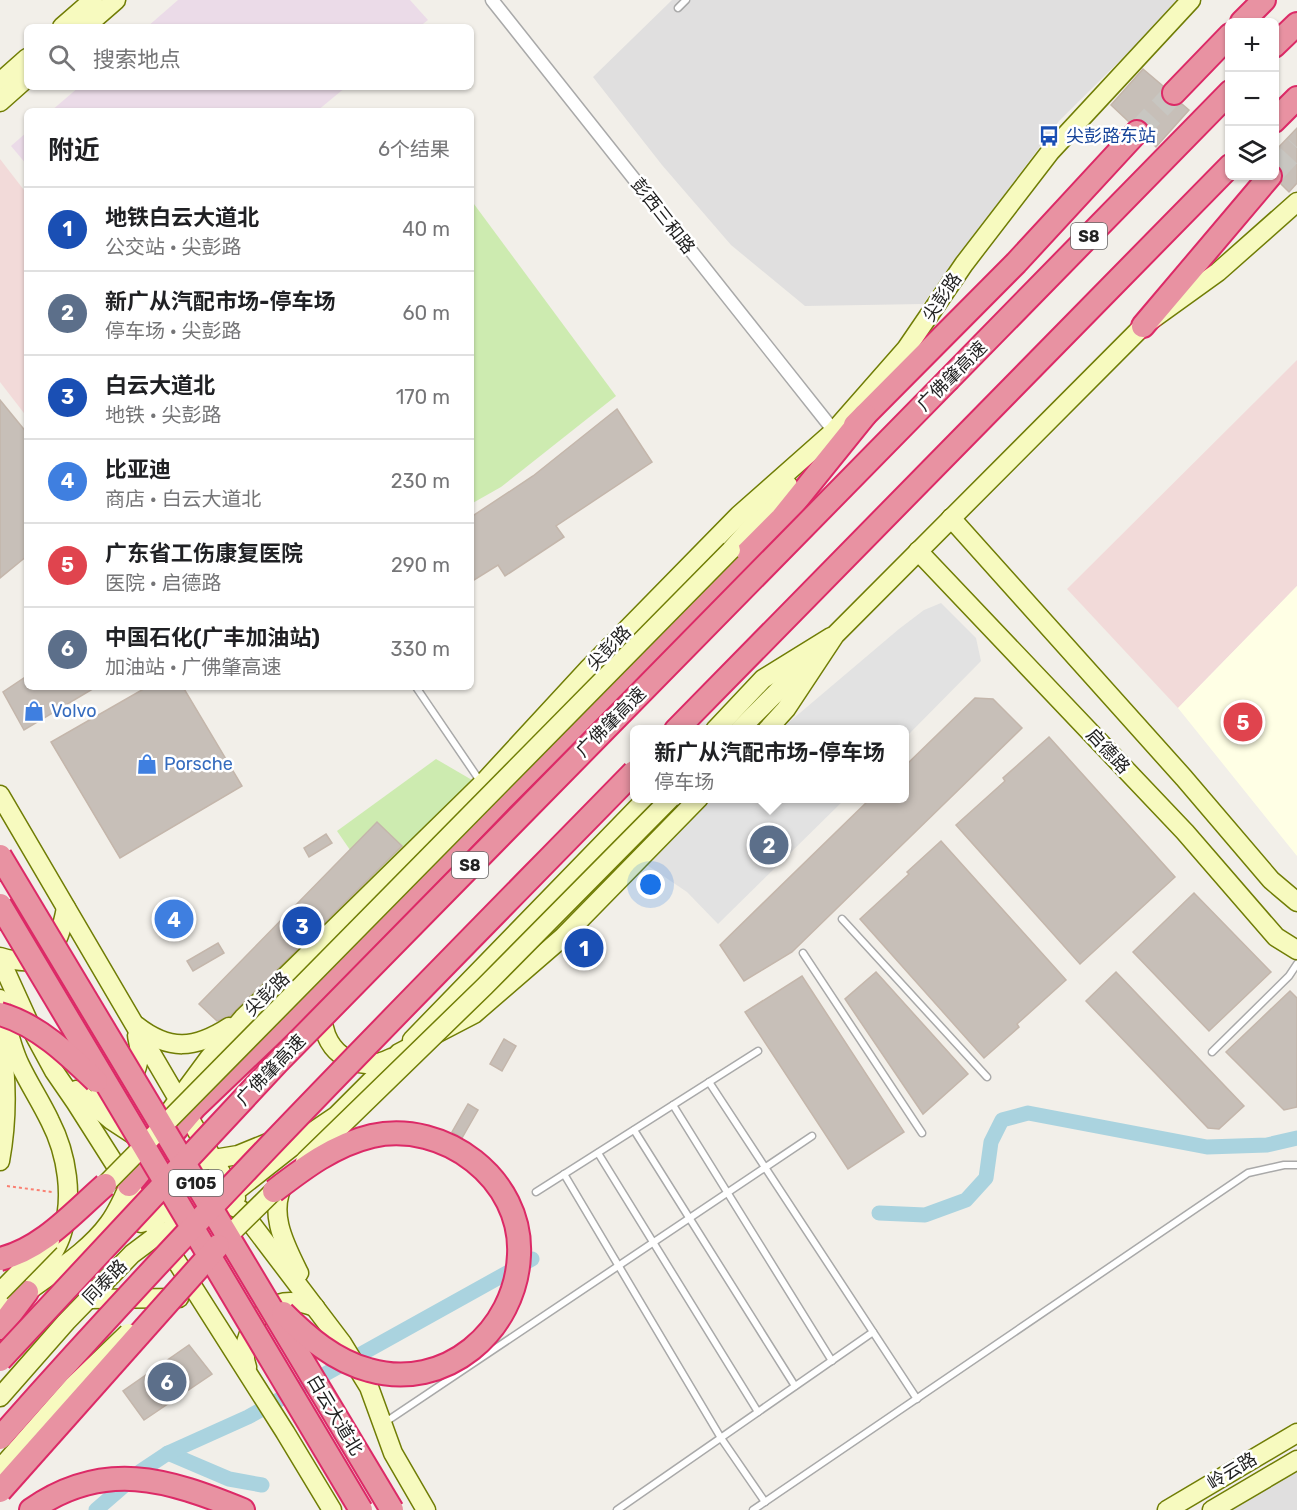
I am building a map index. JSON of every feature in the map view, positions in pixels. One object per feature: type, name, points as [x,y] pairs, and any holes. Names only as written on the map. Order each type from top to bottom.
[{"type":"highway","points":[[1246,18],[1264,0]]},
{"type":"highway","points":[[1279,42],[1297,24]]},
{"type":"highway","points":[[1174,93],[1225,40]]},
{"type":"highway","name":"广佛肇高速","points":[[0,1360],[286,1054],[1225,97]]},
{"type":"highway","points":[[1279,116],[1297,98]]},
{"type":"highway","points":[[731,550],[1016,263],[1137,132]]},
{"type":"highway","points":[[680,725],[1225,171]]},
{"type":"highway","points":[[1143,326],[1267,180]]},
{"type":"highway","points":[[129,1185],[195,1107],[346,961],[498,803],[782,518],[865,416]]},
{"type":"highway","points":[[0,1438],[78,1350],[250,1166],[630,776]]},
{"type":"highway","name":"白云大道北","points":[[0,856],[392,1510]]},
{"type":"highway","name":"白云大道北","points":[[0,905],[361,1510]]},
{"type":"highway","points":[[0,1014],[21,1022],[58,1047],[88,1073],[121,1108]]},
{"type":"highway","points":[[261,1291],[309,1338],[340,1358],[368,1370],[388,1374],[417,1374],[454,1362],[465,1356],[486,1337],[501,1316],[511,1296],[519,1259],[520,1248],[512,1214],[490,1175],[472,1159],[450,1146],[421,1135],[387,1134],[356,1141],[320,1157],[274,1191]]},
{"type":"highway","points":[[0,1259],[18,1254],[43,1240],[105,1185]]},
{"type":"highway","points":[[0,1491],[218,1246]]},
{"type":"highway","points":[[0,1328],[27,1292]]},
{"type":"highway","points":[[31,1510],[61,1491],[86,1483],[110,1479],[151,1480],[188,1488],[243,1510]]},
{"type":"street","points":[[65,24],[93,0]]},
{"type":"street","points":[[88,24],[116,0]]},
{"type":"street","name":"彭西三和路","points":[[492,0],[834,431]]},
{"type":"street","name":"尖彭路","points":[[27,1292],[85,1249],[102,1232],[115,1212],[153,1137],[202,1066],[243,1018],[483,783],[588,669],[739,515],[834,431],[899,358],[964,264],[1050,152],[1191,0]]},
{"type":"street","points":[[0,81],[24,61]]},
{"type":"street","points":[[0,102],[24,81]]},
{"type":"street","points":[[743,725],[1143,326],[1218,272],[1297,202]]},
{"type":"street","points":[[0,1292],[731,550],[834,431]]},
{"type":"street","points":[[951,518],[1184,778],[1271,880],[1297,902]]},
{"type":"street","name":"启德路","points":[[918,551],[1185,832],[1276,937],[1297,950]]},
{"type":"street","points":[[718,725],[764,679],[835,635]]},
{"type":"street","points":[[770,725],[786,710],[835,635]]},
{"type":"street","points":[[0,795],[133,1023],[226,1198],[241,1210],[315,1307],[342,1343],[369,1388],[393,1453],[426,1510]]},
{"type":"street","points":[[315,1307],[285,1241],[277,1214],[278,1199],[295,1167],[336,1116],[642,803]]},
{"type":"street","points":[[0,1469],[73,1386],[485,986],[666,803]]},
{"type":"street","points":[[346,961],[330,988],[322,1010],[325,1035],[337,1052],[345,1058],[358,1064],[379,1064],[474,1014],[562,937],[694,803]]},
{"type":"street","points":[[0,958],[22,962],[38,960],[48,953],[62,932],[66,908]]},
{"type":"street","points":[[0,958],[35,1036],[54,1071],[129,1185],[332,1510]]},
{"type":"street","points":[[0,999],[19,1063],[51,1123],[62,1150],[66,1172],[67,1208],[62,1234],[51,1256],[27,1292]]},
{"type":"street","points":[[133,1023],[160,1041],[188,1045],[208,1039],[243,1018]]},
{"type":"street","points":[[54,1071],[76,1088],[97,1096],[113,1094],[121,1090],[134,1077],[140,1059],[140,1047],[133,1023]]},
{"type":"street","points":[[0,1030],[6,1082],[6,1112],[0,1161]]},
{"type":"street","points":[[54,1071],[122,1127],[156,1147],[191,1159],[209,1161],[238,1155],[336,1116]]},
{"type":"street","points":[[0,1302],[27,1292],[155,1227],[194,1203],[226,1198],[302,1139],[336,1116]]},
{"type":"street","name":"同泰路","points":[[0,1397],[66,1322],[141,1246],[155,1227]]},
{"type":"street","points":[[27,1292],[66,1322]]},
{"type":"street","points":[[88,1299],[199,1298]]},
{"type":"street","points":[[250,1377],[243,1351],[249,1334],[261,1316],[279,1304],[302,1303],[315,1307]]},
{"type":"street","name":"岭云路","points":[[1167,1510],[1297,1433]]},
{"type":"street","name":"岭云路","points":[[1212,1510],[1297,1460]]},
{"type":"lane","points":[[678,8],[686,0]]},
{"type":"lane","points":[[418,690],[476,778],[483,783]]},
{"type":"lane","points":[[842,919],[987,1077]]},
{"type":"lane","points":[[803,953],[922,1133]]},
{"type":"lane","points":[[1212,1053],[1289,976],[1297,964]]},
{"type":"lane","points":[[536,1192],[758,1051]]},
{"type":"lane","points":[[709,1082],[918,1399]]},
{"type":"lane","points":[[673,1105],[832,1360]]},
{"type":"lane","points":[[634,1130],[795,1386]]},
{"type":"lane","points":[[381,1425],[812,1136]]},
{"type":"lane","points":[[598,1153],[758,1412]]},
{"type":"lane","points":[[753,1510],[1248,1173],[1284,1165],[1297,1165]]},
{"type":"lane","points":[[564,1174],[721,1438],[765,1502]]},
{"type":"lane","points":[[617,1510],[873,1332]]},
{"type":"path","points":[[7,1186],[52,1192]]},
{"type":"shaded area","points":[[178,0],[410,0],[428,20],[423,24],[150,24]]},
{"type":"shaded area","points":[[672,0],[1181,0],[1059,121],[923,304],[805,306],[731,245],[662,165],[593,77]]},
{"type":"shaded area","points":[[76,90],[342,90],[321,108],[54,108]]},
{"type":"shaded area","points":[[24,135],[24,161],[11,146]]},
{"type":"shaded area","points":[[0,159],[24,190],[24,413],[0,382]]},
{"type":"shaded area","points":[[1297,360],[1297,586],[1178,708],[1067,589]]},
{"type":"shaded area","points":[[1297,586],[1297,856],[1178,708]]},
{"type":"shaded area","points":[[941,603],[976,638],[981,661],[909,734],[909,725],[786,725],[899,629],[924,610]]},
{"type":"shaded area","points":[[697,803],[841,803],[718,924],[687,892],[641,861]]},
{"type":"shaded area","points":[[1297,1468],[1297,1510],[1216,1510]]},
{"type":"green space","points":[[474,204],[616,396],[501,487],[474,502]]},
{"type":"green space","points":[[436,759],[472,780],[370,879],[337,831]]},
{"type":"building","points":[[1143,69],[1163,86],[1161,96],[1165,103],[1171,106],[1182,104],[1189,110],[1156,147],[1148,139],[1150,129],[1146,122],[1139,119],[1129,122],[1111,105]]},
{"type":"building","points":[[1297,128],[1297,183],[1289,192],[1281,184],[1283,172],[1279,166],[1279,147]]},
{"type":"building","points":[[0,400],[24,429],[24,558],[0,578]]},
{"type":"building","points":[[617,409],[652,462],[556,526],[564,537],[505,576],[498,565],[474,580],[474,515],[533,476]]},
{"type":"building","name":"Volvo","points":[[24,678],[24,690],[91,690],[24,730],[3,692]]},
{"type":"building","name":"Porsche","points":[[142,690],[185,690],[242,786],[120,858],[51,742]]},
{"type":"building","points":[[975,698],[993,699],[1022,728],[792,952],[744,981],[720,945],[866,803],[909,803],[909,762]]},
{"type":"building","points":[[1049,737],[1175,877],[1080,964],[956,825],[1005,781],[1003,778]]},
{"type":"building","points":[[377,822],[402,846],[230,1016],[217,1021],[199,1004]]},
{"type":"building","points":[[326,834],[332,843],[309,857],[304,848]]},
{"type":"building","points":[[941,841],[1066,980],[1017,1024],[1019,1027],[984,1058],[860,919]]},
{"type":"building","points":[[1194,893],[1271,972],[1209,1031],[1133,952]]},
{"type":"building","points":[[218,943],[224,953],[193,971],[187,961]]},
{"type":"building","points":[[876,972],[968,1074],[923,1114],[845,999]]},
{"type":"building","points":[[1116,972],[1244,1106],[1219,1129],[1208,1128],[1086,1001]]},
{"type":"building","points":[[802,976],[904,1132],[848,1169],[745,1012]]},
{"type":"building","points":[[1290,991],[1297,998],[1297,1107],[1284,1110],[1226,1052]]},
{"type":"building","points":[[504,1039],[516,1046],[502,1071],[490,1064]]},
{"type":"building","points":[[468,1104],[478,1110],[462,1138],[452,1132]]},
{"type":"building","points":[[189,1345],[212,1374],[144,1420],[123,1391]]},
{"type":"waterway","points":[[879,1213],[925,1215],[966,1200],[986,1178],[991,1142],[1002,1120],[1028,1113],[1207,1147],[1267,1145],[1297,1138]]},
{"type":"waterway","points":[[96,1510],[141,1471],[168,1453],[248,1417],[532,1259]]},
{"type":"waterway","points":[[168,1453],[229,1479],[262,1485]]},
{"type":"tunnel","points":[[1137,132],[1174,93]]},
{"type":"tunnel","points":[[1279,167],[1297,147]]},
{"type":"place","name":"尖彭路东站","points":[[1049,136]]},
{"type":"place","name":"Volvo","points":[[34,711]]},
{"type":"place","name":"广东省工伤康复医院","points":[[1243,722]]},
{"type":"place","name":"Porsche","points":[[147,764]]},
{"type":"place","name":"新广从汽配市场-停车场","points":[[769,845]]},
{"type":"place","name":"比亚迪","points":[[174,919]]},
{"type":"place","name":"白云大道北","points":[[302,926]]},
{"type":"place","name":"地铁白云大道北","points":[[584,948]]},
{"type":"place","name":"中国石化(广丰加油站)","points":[[167,1382]]}]
